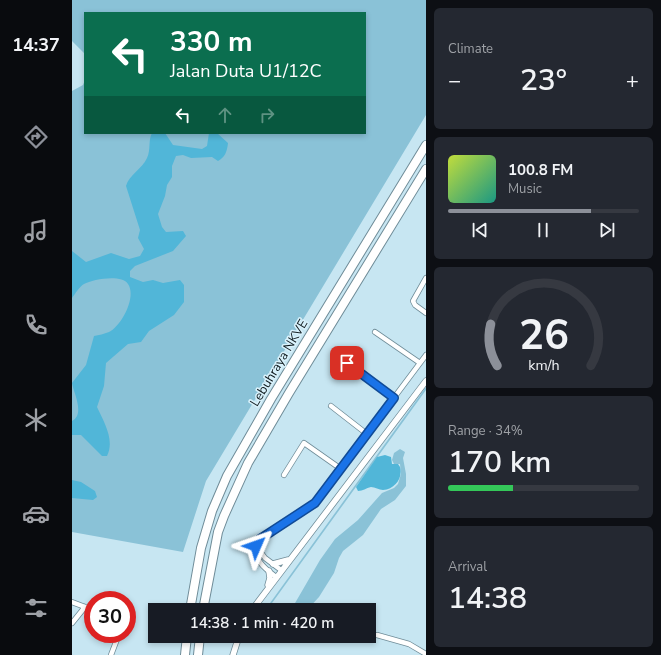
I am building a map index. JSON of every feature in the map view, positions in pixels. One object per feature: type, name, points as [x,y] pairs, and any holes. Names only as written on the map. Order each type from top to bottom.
[{"type":"highway","name":"Lebuhraya NKVE","points":[[191,603],[200,548],[215,505],[228,476],[271,399],[426,145]]},
{"type":"highway","name":"Lebuhraya NKVE","points":[[204,603],[218,532],[248,463],[289,393],[426,170]]},
{"type":"highway","points":[[185,655],[186,643]]},
{"type":"highway","points":[[198,655],[199,643]]},
{"type":"street","points":[[426,278],[413,301],[415,305],[426,313]]},
{"type":"street","points":[[375,332],[420,364]]},
{"type":"street","points":[[276,577],[260,563],[256,553],[256,546],[260,539],[315,503],[426,355]]},
{"type":"street","points":[[347,363],[394,398]]},
{"type":"street","points":[[257,603],[426,381]]},
{"type":"street","points":[[331,406],[367,434]]},
{"type":"street","points":[[284,475],[304,443],[341,469]]},
{"type":"street","points":[[256,546],[265,558],[281,570]]},
{"type":"street","points":[[273,564],[284,562],[291,557]]},
{"type":"street","points":[[260,563],[265,558]]},
{"type":"street","points":[[264,594],[270,581],[269,572]]},
{"type":"street","points":[[72,602],[84,607]]},
{"type":"street","points":[[72,624],[84,608]]},
{"type":"street","points":[[377,635],[409,644],[426,654]]},
{"type":"street","points":[[111,655],[116,643]]},
{"type":"street","points":[[233,655],[237,643]]},
{"type":"shaded area","points":[[72,0],[426,0],[426,115],[206,481],[183,552],[72,532],[72,91],[83,85],[84,82],[84,134],[366,134],[366,12],[84,12],[84,53],[72,41]]},
{"type":"shaded area","points":[[152,134],[166,134],[173,145],[202,149],[207,146],[209,134],[218,134],[228,143],[228,146],[224,156],[218,161],[212,157],[191,158],[183,155],[176,156],[172,166],[172,177],[167,185],[165,196],[158,214],[162,227],[166,232],[183,231],[186,236],[173,251],[135,266],[130,271],[130,277],[143,282],[153,280],[163,283],[180,280],[184,285],[184,302],[174,315],[149,331],[141,342],[128,344],[106,363],[104,386],[97,407],[108,431],[110,444],[107,456],[102,456],[81,435],[72,435],[72,421],[78,414],[78,404],[72,383],[86,365],[94,336],[114,329],[123,318],[131,296],[128,284],[125,281],[107,278],[88,282],[82,285],[72,298],[72,251],[86,262],[111,253],[129,259],[140,256],[144,249],[138,238],[140,230],[126,186],[130,179],[145,162],[149,152]]},
{"type":"shaded area","points":[[426,387],[426,390],[272,603],[270,603]]},
{"type":"shaded area","points":[[400,449],[405,452],[403,458],[406,474],[406,486],[395,500],[381,509],[363,535],[343,551],[334,573],[313,603],[295,603],[320,560],[335,539],[358,520],[382,493],[394,488],[398,484],[401,474],[400,464],[394,464],[392,460],[394,453]]},
{"type":"shaded area","points":[[385,455],[391,457],[392,464],[398,464],[400,467],[401,471],[397,482],[391,488],[383,490],[371,487],[358,491],[356,487],[377,457]]},
{"type":"shaded area","points":[[72,480],[81,482],[95,491],[97,497],[93,500],[72,498]]},
{"type":"route","points":[[256,546],[260,539],[315,503],[394,398],[347,363]]}]
